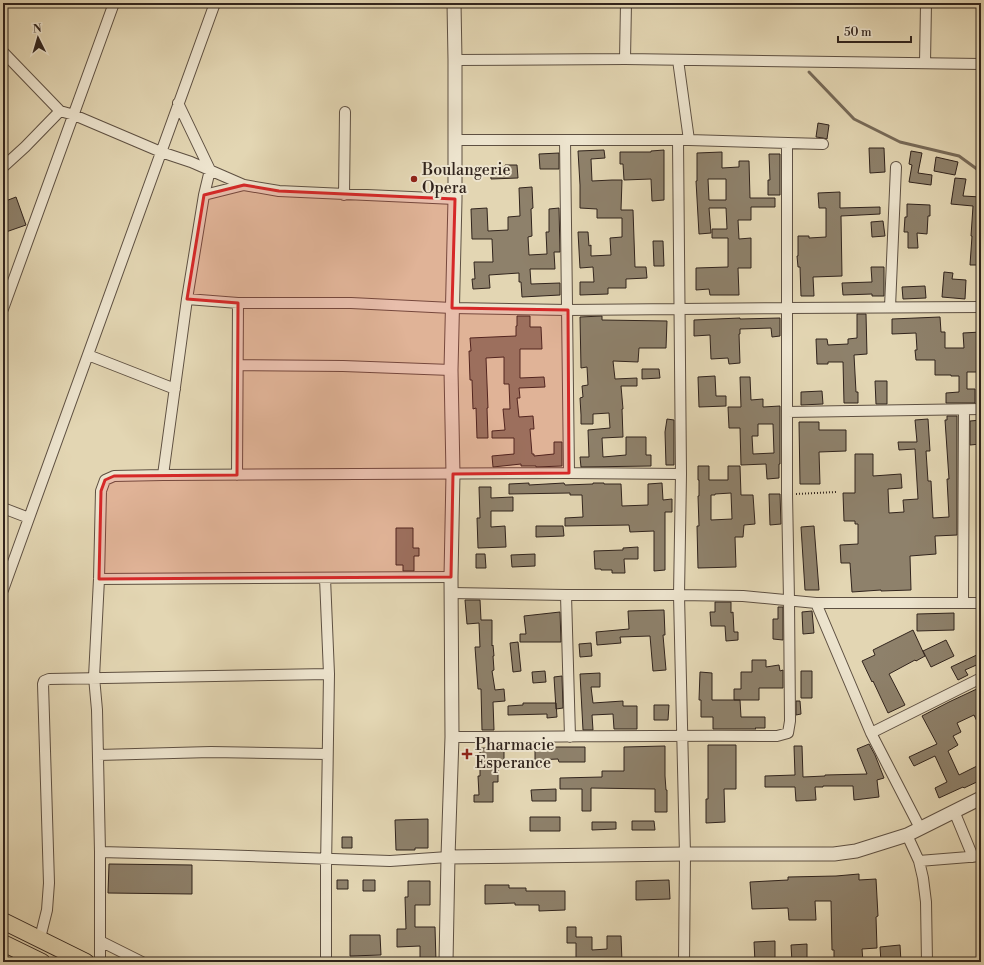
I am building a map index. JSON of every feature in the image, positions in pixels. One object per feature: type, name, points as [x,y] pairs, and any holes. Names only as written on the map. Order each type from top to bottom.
[{"type":"main road","points":[[3,920],[86,962]]},
{"type":"main road","points":[[3,943],[42,962]]},
{"type":"street","points":[[3,309],[5,294],[74,115],[114,3]]},
{"type":"street","points":[[3,590],[215,3]]},
{"type":"street","points":[[446,962],[452,737],[451,593],[453,474],[451,370],[455,199],[454,3]]},
{"type":"street","points":[[625,59],[626,3]]},
{"type":"street","points":[[925,63],[926,3]]},
{"type":"street","points":[[3,52],[60,111],[74,115],[161,152],[191,162],[244,185],[280,191],[455,199]]},
{"type":"street","points":[[455,60],[625,59],[981,64]]},
{"type":"street","points":[[678,60],[689,140]]},
{"type":"street","points":[[163,475],[204,195],[210,170],[178,103]]},
{"type":"street","points":[[3,167],[60,111]]},
{"type":"street","points":[[344,195],[345,112]]},
{"type":"street","points":[[455,140],[689,140],[823,144]]},
{"type":"street","points":[[566,140],[569,473]]},
{"type":"street","points":[[678,140],[680,309],[679,595],[685,854],[684,962]]},
{"type":"street","points":[[452,737],[682,735],[776,736],[788,732],[790,721],[787,494],[787,143]]},
{"type":"street","points":[[890,307],[896,167]]},
{"type":"street","points":[[204,195],[244,185]]},
{"type":"street","points":[[188,299],[238,303],[351,303],[452,308],[568,310],[981,307]]},
{"type":"street","points":[[237,475],[238,303]]},
{"type":"street","points":[[88,355],[175,389]]},
{"type":"street","points":[[238,365],[343,366],[451,370]]},
{"type":"street","points":[[787,412],[981,409]]},
{"type":"street","points":[[963,603],[964,410]]},
{"type":"street","points":[[100,962],[98,755],[97,710],[94,677],[99,579],[101,491],[105,480],[114,476],[163,475],[569,473],[680,474]]},
{"type":"street","points":[[3,508],[29,518]]},
{"type":"street","points":[[99,579],[452,577]]},
{"type":"street","points":[[325,578],[329,674],[326,962]]},
{"type":"street","points":[[451,593],[755,597],[816,603],[981,603]]},
{"type":"street","points":[[566,595],[570,737]]},
{"type":"street","points":[[816,603],[871,733],[920,828]]},
{"type":"street","points":[[40,938],[47,910],[49,882],[44,681],[49,679],[94,677],[329,674]]},
{"type":"street","points":[[871,733],[981,678]]},
{"type":"street","points":[[98,755],[211,752],[327,754]]},
{"type":"street","points":[[100,852],[390,861],[448,857],[834,854],[856,851],[907,835],[981,798]]},
{"type":"street","points":[[919,861],[977,856],[954,811]]},
{"type":"street","points":[[907,835],[919,861],[923,878],[926,902],[927,962]]},
{"type":"street","points":[[100,941],[142,962]]},
{"type":"path","points":[[787,494],[836,492]]},
{"type":"highlighted area","points":[[244,185],[279,191],[455,199],[452,308],[568,310],[569,473],[453,474],[451,577],[99,579],[101,491],[105,480],[114,476],[237,475],[238,303],[187,299],[204,195]]},
{"type":"building","points":[[818,123],[829,125],[827,139],[816,137]]},
{"type":"building","points":[[869,148],[884,148],[885,172],[870,173]]},
{"type":"building","points":[[604,150],[605,158],[591,159],[592,181],[622,180],[621,210],[633,210],[635,267],[646,267],[647,278],[626,279],[626,288],[608,288],[608,294],[580,295],[580,282],[594,282],[593,267],[580,268],[578,232],[588,232],[589,246],[591,245],[591,256],[611,255],[610,238],[622,237],[622,218],[597,218],[597,209],[580,208],[578,151]]},
{"type":"building","points":[[664,150],[664,200],[652,201],[651,179],[624,180],[623,164],[620,164],[620,152],[651,152]]},
{"type":"building","points":[[911,151],[922,153],[918,173],[932,175],[931,185],[909,182],[912,165],[909,164]]},
{"type":"building","points":[[722,152],[722,168],[739,167],[739,161],[749,161],[750,198],[775,198],[775,207],[751,207],[751,220],[738,220],[739,239],[751,238],[751,268],[738,268],[739,295],[710,295],[709,289],[696,290],[696,268],[728,267],[728,238],[712,238],[712,229],[727,229],[726,208],[709,208],[711,233],[699,234],[696,181],[697,153]],"holes":[[[708,179],[726,179],[726,200],[709,200]]]},
{"type":"building","points":[[559,153],[559,169],[540,169],[539,154]]},
{"type":"building","points":[[769,154],[780,154],[780,195],[768,195],[768,180],[770,180]]},
{"type":"building","points":[[936,157],[958,162],[955,175],[934,171]]},
{"type":"building","points":[[505,165],[517,165],[518,178],[491,179],[490,167],[505,167]]},
{"type":"building","points":[[955,178],[966,179],[963,196],[981,197],[981,265],[970,265],[973,206],[951,204]]},
{"type":"building","points":[[532,187],[532,236],[528,237],[529,255],[547,254],[546,232],[549,232],[549,209],[559,208],[560,252],[554,252],[555,269],[530,269],[531,284],[560,283],[560,295],[522,297],[519,273],[489,275],[490,288],[473,289],[472,279],[475,279],[474,262],[493,262],[492,239],[472,239],[471,209],[487,208],[488,231],[508,230],[508,217],[520,216],[519,188]]},
{"type":"building","points":[[840,192],[840,208],[880,207],[880,214],[841,216],[842,276],[813,277],[814,296],[801,296],[800,267],[798,267],[797,256],[798,236],[809,236],[809,238],[826,237],[826,208],[819,208],[818,193]]},
{"type":"building","points":[[16,197],[26,225],[3,233],[3,202]]},
{"type":"building","points":[[907,204],[930,205],[927,234],[917,233],[918,248],[908,248],[908,232],[904,232],[905,217],[907,217]]},
{"type":"building","points":[[883,221],[885,236],[872,237],[871,222]]},
{"type":"building","points":[[653,241],[663,241],[664,266],[654,266]]},
{"type":"building","points":[[871,267],[884,267],[884,296],[872,296],[872,294],[843,295],[842,283],[872,282]]},
{"type":"building","points":[[944,272],[953,273],[952,279],[966,280],[965,299],[942,297]]},
{"type":"building","points":[[925,286],[926,298],[903,299],[902,287]]},
{"type":"building","points":[[857,314],[866,314],[867,354],[854,355],[858,403],[844,403],[843,362],[817,364],[816,339],[827,339],[828,345],[848,344],[848,339],[857,338]]},
{"type":"building","points":[[517,316],[530,316],[530,327],[541,327],[542,349],[520,349],[520,378],[544,377],[545,387],[519,388],[520,398],[517,398],[519,417],[533,416],[534,429],[530,429],[532,454],[534,454],[534,456],[554,454],[554,442],[562,442],[562,466],[536,467],[521,466],[521,464],[493,467],[492,456],[514,454],[514,438],[492,438],[492,431],[505,430],[503,409],[510,409],[509,384],[504,384],[504,357],[486,358],[488,438],[477,438],[476,408],[473,409],[472,380],[470,380],[470,338],[516,336]]},
{"type":"building","points":[[602,316],[602,320],[667,321],[666,348],[639,348],[638,362],[613,361],[615,379],[637,378],[637,386],[621,386],[623,437],[602,438],[603,457],[626,455],[626,437],[646,437],[646,455],[651,455],[651,466],[581,467],[580,457],[589,457],[588,430],[610,428],[609,413],[593,414],[593,424],[581,424],[580,398],[583,397],[582,386],[588,385],[587,367],[581,368],[580,317]]},
{"type":"building","points":[[940,317],[941,332],[945,332],[945,348],[964,348],[963,333],[981,332],[981,372],[967,372],[967,389],[975,389],[975,403],[946,403],[946,393],[959,392],[959,376],[935,375],[935,360],[916,360],[916,333],[892,334],[892,319]]},
{"type":"building","points":[[780,318],[780,336],[772,337],[771,328],[740,329],[740,363],[729,364],[728,358],[711,359],[710,335],[694,336],[694,320]]},
{"type":"building","points":[[642,369],[659,369],[660,378],[642,379]]},
{"type":"building","points":[[715,376],[716,396],[726,396],[726,406],[699,407],[698,377]]},
{"type":"building","points":[[740,377],[750,377],[751,400],[763,399],[763,407],[780,406],[779,478],[767,479],[766,464],[741,465],[740,428],[729,428],[728,407],[741,407]],"holes":[[[758,424],[773,424],[774,453],[753,454],[752,436],[758,436]]]},
{"type":"building","points":[[875,381],[887,381],[887,404],[876,404]]},
{"type":"building","points":[[822,391],[823,404],[801,405],[801,392]]},
{"type":"building","points":[[947,416],[957,416],[957,535],[935,536],[936,554],[910,556],[911,590],[852,592],[850,563],[841,563],[840,545],[858,544],[858,524],[855,524],[855,521],[844,521],[843,493],[855,493],[855,454],[873,454],[873,476],[901,474],[902,488],[888,489],[889,513],[904,512],[903,500],[918,499],[915,449],[899,450],[898,442],[917,442],[915,420],[928,419],[930,451],[926,451],[928,481],[931,481],[933,518],[949,517],[947,479],[949,479],[945,420],[947,420]]},
{"type":"building","points":[[667,419],[674,420],[674,465],[666,465],[665,432]]},
{"type":"building","points":[[981,420],[981,444],[970,445],[970,421]]},
{"type":"building","points":[[799,422],[819,422],[819,430],[846,430],[846,451],[819,452],[820,484],[800,484]]},
{"type":"building","points":[[698,466],[709,466],[709,480],[728,480],[728,466],[740,466],[741,495],[753,495],[755,524],[744,525],[743,537],[735,537],[736,567],[698,568]],"holes":[[[731,493],[732,519],[711,520],[711,495]]]},
{"type":"building","points":[[529,483],[529,485],[564,483],[565,485],[593,483],[621,484],[622,506],[648,505],[648,484],[662,483],[663,500],[672,499],[672,512],[665,512],[665,570],[654,571],[654,531],[630,532],[629,525],[565,526],[565,518],[583,517],[582,495],[570,495],[570,493],[509,494],[509,484]]},
{"type":"building","points":[[479,487],[491,487],[491,498],[513,497],[513,511],[491,511],[491,527],[505,526],[506,547],[478,548],[477,518],[480,518]]},
{"type":"building","points":[[769,494],[780,494],[781,524],[770,525]]},
{"type":"building","points":[[536,526],[563,526],[564,536],[536,537]]},
{"type":"building","points":[[814,526],[819,590],[805,590],[801,527]]},
{"type":"building","points":[[396,528],[413,528],[413,548],[419,548],[419,556],[414,556],[414,571],[403,571],[403,565],[396,565]]},
{"type":"building","points":[[638,547],[638,559],[624,559],[625,573],[612,573],[612,570],[595,569],[594,551],[623,550],[623,548]]},
{"type":"building","points":[[476,554],[485,554],[486,568],[476,568]]},
{"type":"building","points":[[535,554],[535,566],[512,567],[511,555]]},
{"type":"building","points":[[465,600],[480,600],[481,620],[492,620],[494,670],[492,671],[495,690],[504,689],[505,701],[493,702],[494,730],[482,730],[481,689],[478,689],[475,647],[480,647],[479,623],[467,624]]},
{"type":"building","points":[[715,602],[731,602],[734,632],[738,632],[738,640],[726,641],[725,626],[711,626],[710,612],[715,612]]},
{"type":"building","points":[[778,607],[783,607],[783,640],[773,639],[773,619],[778,619]]},
{"type":"building","points":[[664,610],[665,635],[663,635],[666,670],[653,671],[650,636],[620,637],[621,643],[597,645],[596,632],[629,629],[628,611]]},
{"type":"building","points":[[812,611],[814,633],[803,634],[802,612]]},
{"type":"building","points":[[560,612],[561,642],[520,642],[520,634],[526,634],[524,616]]},
{"type":"building","points":[[954,613],[954,630],[917,631],[917,614]]},
{"type":"building","points":[[913,630],[925,656],[889,674],[905,705],[888,713],[862,661],[875,655],[873,650]]},
{"type":"building","points":[[946,640],[954,656],[931,667],[923,651]]},
{"type":"building","points":[[518,642],[521,671],[513,672],[510,643]]},
{"type":"building","points":[[591,643],[592,656],[580,657],[579,644]]},
{"type":"building","points":[[981,653],[981,663],[965,670],[968,675],[958,680],[951,667]]},
{"type":"building","points":[[752,660],[766,660],[766,667],[779,665],[780,671],[783,670],[783,688],[759,688],[759,700],[734,700],[734,689],[741,689],[741,672],[752,672]]},
{"type":"building","points":[[545,671],[546,682],[533,683],[532,672]]},
{"type":"building","points":[[801,671],[812,671],[812,698],[801,698]]},
{"type":"building","points":[[700,672],[712,673],[712,700],[740,700],[741,717],[765,717],[765,728],[713,729],[713,717],[701,717],[701,700],[699,700]]},
{"type":"building","points":[[600,673],[600,687],[591,687],[593,703],[623,701],[623,706],[637,706],[637,729],[614,729],[613,714],[592,715],[593,730],[583,730],[580,674]]},
{"type":"building","points":[[562,676],[563,708],[556,709],[554,677]]},
{"type":"building","points":[[981,687],[981,730],[974,715],[957,723],[961,732],[953,736],[958,745],[948,751],[959,775],[981,764],[981,780],[939,798],[935,788],[947,782],[935,756],[914,766],[909,757],[937,744],[922,716]]},
{"type":"building","points":[[796,701],[800,701],[801,714],[796,715]]},
{"type":"building","points":[[523,703],[556,703],[557,717],[547,718],[547,714],[508,715],[508,706],[523,705]]},
{"type":"building","points":[[654,705],[669,705],[668,720],[654,720]]},
{"type":"building","points":[[869,744],[884,778],[877,780],[879,797],[854,800],[853,786],[823,786],[815,787],[816,800],[796,801],[795,787],[765,787],[765,776],[795,775],[794,746],[802,746],[803,777],[867,774],[857,749]]},
{"type":"building","points":[[708,745],[736,745],[736,789],[724,789],[725,822],[706,823],[706,799],[708,799]]},
{"type":"building","points":[[665,746],[667,812],[655,812],[655,789],[591,788],[591,811],[582,811],[582,789],[560,789],[560,778],[602,777],[602,771],[624,771],[624,747]]},
{"type":"building","points":[[585,747],[585,762],[559,762],[558,759],[535,760],[535,748]]},
{"type":"building","points":[[480,748],[504,748],[504,761],[498,761],[498,782],[493,782],[493,802],[474,802],[474,795],[479,795],[478,776],[480,776]]},
{"type":"building","points":[[556,789],[556,801],[532,801],[531,790]]},
{"type":"building","points":[[530,817],[560,817],[560,831],[530,831]]},
{"type":"building","points":[[428,819],[428,848],[396,850],[395,820]]},
{"type":"building","points":[[632,821],[654,821],[655,830],[632,830]]},
{"type":"building","points":[[592,822],[616,822],[616,829],[592,830]]},
{"type":"building","points":[[342,837],[352,837],[352,848],[342,848]]},
{"type":"building","points":[[109,864],[192,865],[192,894],[108,893]]},
{"type":"building","points":[[859,874],[859,880],[876,879],[878,916],[876,917],[877,948],[862,949],[863,962],[834,962],[834,950],[832,950],[831,901],[815,901],[816,920],[789,920],[788,908],[752,909],[750,882],[788,880],[788,877]]},
{"type":"building","points":[[337,880],[348,880],[348,889],[337,889]]},
{"type":"building","points":[[363,880],[375,880],[375,891],[363,891]]},
{"type":"building","points":[[669,880],[670,899],[636,900],[636,881]]},
{"type":"building","points":[[408,881],[430,881],[430,905],[415,905],[415,927],[435,927],[436,962],[420,962],[420,946],[397,947],[397,929],[406,929],[405,897],[408,897]]},
{"type":"building","points":[[485,885],[509,885],[509,888],[526,888],[526,891],[565,891],[565,910],[539,911],[539,905],[515,905],[515,903],[485,904]]},
{"type":"building","points":[[567,927],[576,927],[576,937],[592,937],[592,950],[607,949],[607,936],[621,936],[622,962],[576,962],[576,943],[567,943]]},
{"type":"building","points":[[350,935],[380,935],[381,955],[350,956]]},
{"type":"building","points":[[775,941],[775,962],[755,962],[754,942]]},
{"type":"building","points":[[807,944],[807,962],[792,962],[791,945]]},
{"type":"building","points":[[900,945],[901,962],[881,962],[880,947]]},
{"type":"waterway","points":[[809,72],[854,119],[900,142],[959,156],[981,172]]},
{"type":"place","name":"Boulangerie Opera","points":[[414,179]]},
{"type":"place","name":"Pharmacie Esperance","points":[[467,754]]}]
